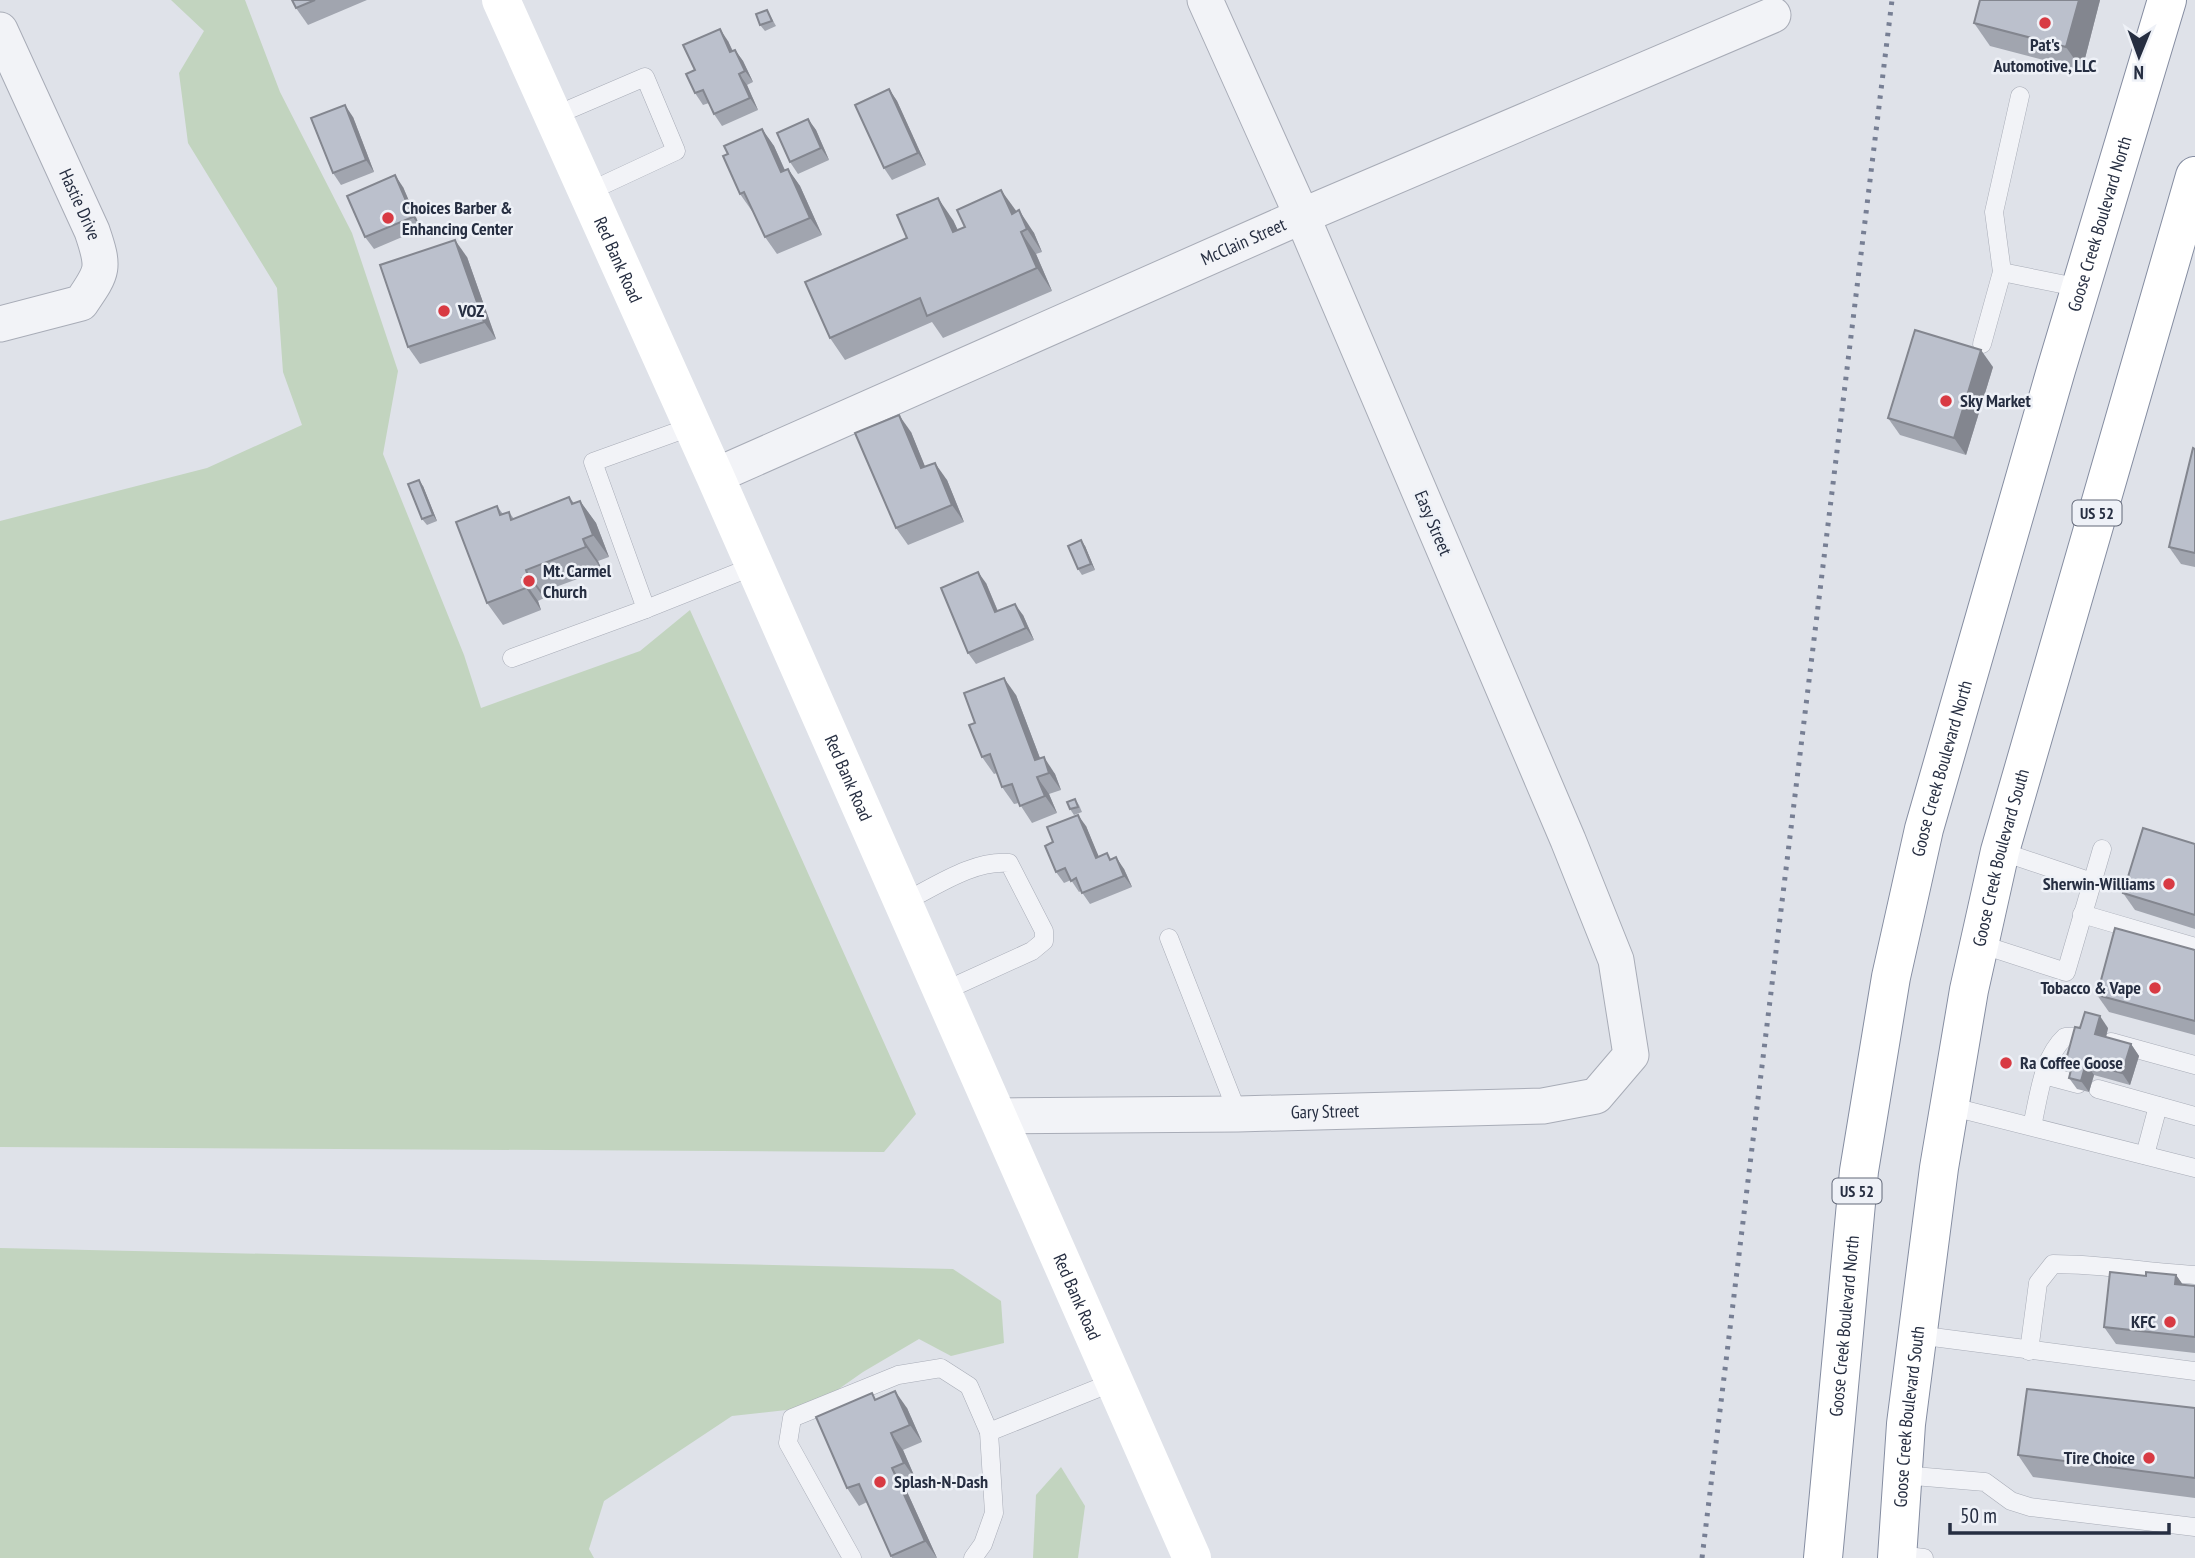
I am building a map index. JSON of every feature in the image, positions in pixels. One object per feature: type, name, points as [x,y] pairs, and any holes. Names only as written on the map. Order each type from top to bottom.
[{"type":"main road","name":"Red Bank Road","points":[[501,0],[693,426],[1192,1558]]},
{"type":"main road","name":"Goose Creek Boulevard North","points":[[1823,1558],[1859,1171],[1891,977],[1924,829],[2167,0]]},
{"type":"main road","name":"Goose Creek Boulevard South","points":[[1906,1557],[1902,1475],[1906,1424],[1939,1168],[1980,944],[2000,851],[2195,176]]},
{"type":"street","name":"Easy Street","points":[[1205,0],[1302,216],[1569,840],[1616,960],[1632,1055]]},
{"type":"street","name":"McClain Street","points":[[715,476],[1302,216],[1773,15]]},
{"type":"street","name":"Hastie Drive","points":[[0,30],[92,231],[101,259],[99,278],[80,303],[0,324]]},
{"type":"street","name":"Gary Street","points":[[998,1116],[1238,1114],[1543,1106],[1596,1096],[1632,1055]]},
{"type":"lane","points":[[554,116],[645,76],[676,151],[588,192]]},
{"type":"lane","points":[[1982,344],[2001,272],[1994,212],[2020,96]]},
{"type":"lane","points":[[2001,272],[2081,288]]},
{"type":"lane","points":[[646,609],[593,462],[693,426]]},
{"type":"lane","points":[[512,658],[754,566]]},
{"type":"lane","points":[[1980,944],[2066,972],[2102,849]]},
{"type":"lane","points":[[2000,851],[2092,882]]},
{"type":"lane","points":[[902,903],[974,867],[997,862],[1009,863],[1044,931],[1044,940],[1031,951],[942,992]]},
{"type":"lane","points":[[2082,914],[2195,947]]},
{"type":"lane","points":[[1169,938],[1238,1114]]},
{"type":"lane","points":[[2032,1126],[2056,1045],[2065,1037],[2089,1036]]},
{"type":"lane","points":[[2111,1042],[2195,1065]]},
{"type":"lane","points":[[2045,1075],[2077,1083]]},
{"type":"lane","points":[[2098,1089],[2195,1116]]},
{"type":"lane","points":[[1949,1106],[2195,1168]]},
{"type":"lane","points":[[2145,1155],[2158,1106]]},
{"type":"lane","points":[[2029,1351],[2038,1283],[2053,1264],[2195,1275]]},
{"type":"lane","points":[[1917,1335],[2195,1371]]},
{"type":"lane","points":[[852,1558],[788,1443],[792,1418],[898,1374],[941,1368],[969,1387],[989,1432],[994,1513],[984,1544],[973,1558]]},
{"type":"lane","points":[[989,1432],[1116,1381]]},
{"type":"lane","points":[[1902,1475],[1985,1482],[2011,1501],[2030,1507],[2195,1527]]},
{"type":"green space","points":[[171,0],[245,0],[280,92],[352,233],[398,371],[383,454],[464,655],[481,708],[640,651],[690,610],[916,1114],[884,1152],[0,1147],[0,521],[207,468],[302,425],[283,372],[277,288],[188,143],[179,73],[204,31]]},
{"type":"green space","points":[[0,1248],[953,1269],[1001,1301],[1004,1343],[951,1356],[919,1339],[863,1372],[813,1407],[732,1416],[604,1501],[589,1549],[594,1558],[0,1558]]},
{"type":"green space","points":[[1061,1467],[1085,1506],[1078,1558],[1033,1558],[1036,1495]]},
{"type":"building","points":[[292,0],[315,0],[296,8]]},
{"type":"building","points":[[1980,0],[2079,0],[2066,47],[1974,23]]},
{"type":"building","points":[[767,10],[772,21],[760,25],[756,14]]},
{"type":"building","points":[[720,29],[730,52],[735,50],[745,71],[739,74],[750,98],[714,114],[703,90],[695,93],[686,74],[695,70],[683,45]]},
{"type":"building","points":[[889,89],[918,153],[884,168],[855,105]]},
{"type":"building","points":[[345,105],[366,160],[333,173],[311,118]]},
{"type":"building","points":[[808,119],[821,148],[790,162],[777,133]]},
{"type":"building","points":[[762,129],[781,172],[788,169],[810,218],[765,237],[744,192],[740,194],[723,156],[728,154],[724,146]]},
{"type":"building","name":"Choices Barber & Enhancing Center","points":[[395,175],[413,217],[365,237],[347,196]]},
{"type":"building","points":[[1001,190],[1012,214],[1019,210],[1027,229],[1021,232],[1037,268],[927,316],[920,298],[830,338],[805,282],[907,238],[897,215],[938,198],[953,232],[965,227],[957,210]]},
{"type":"building","name":"VOZ","points":[[455,240],[484,322],[408,347],[380,265]]},
{"type":"building","name":"Sky Market","points":[[1915,330],[1981,350],[1954,438],[1888,418]]},
{"type":"building","points":[[899,415],[921,468],[935,463],[952,505],[896,528],[855,433]]},
{"type":"building","points":[[2193,448],[2195,449],[2195,553],[2169,547]]},
{"type":"building","points":[[419,480],[433,515],[422,519],[408,484]]},
{"type":"building","points":[[569,497],[572,504],[580,501],[593,535],[583,539],[586,547],[526,570],[528,576],[522,578],[526,588],[487,603],[456,522],[497,506],[500,515],[509,512],[511,520]]},
{"type":"building","points":[[1081,540],[1091,564],[1078,569],[1068,546]]},
{"type":"building","points":[[978,572],[995,612],[1015,604],[1026,628],[968,653],[941,588]]},
{"type":"building","points":[[1004,678],[1035,760],[1044,757],[1049,773],[1037,777],[1045,796],[1020,806],[1012,784],[1002,787],[990,754],[982,757],[969,725],[975,723],[964,693]]},
{"type":"building","points":[[1075,799],[1078,807],[1070,809],[1067,802]]},
{"type":"building","points":[[1078,815],[1096,858],[1107,853],[1110,860],[1116,857],[1124,876],[1082,893],[1076,878],[1071,881],[1065,868],[1056,872],[1045,846],[1053,842],[1047,827]]},
{"type":"building","name":"Sherwin-Williams","points":[[2143,828],[2195,844],[2195,915],[2123,893]]},
{"type":"building","name":"Tobacco & Vape","points":[[2115,928],[2195,950],[2195,1021],[2097,995]]},
{"type":"building","points":[[2085,1012],[2100,1016],[2095,1034],[2131,1044],[2122,1073],[2086,1063],[2081,1081],[2069,1078],[2073,1062],[2066,1060],[2075,1027],[2080,1028]]},
{"type":"building","points":[[2110,1272],[2146,1276],[2146,1272],[2176,1275],[2175,1284],[2195,1286],[2195,1337],[2104,1327]]},
{"type":"building","points":[[2027,1389],[2195,1408],[2195,1478],[2018,1455]]},
{"type":"building","name":"Splash-N-Dash","points":[[895,1391],[910,1425],[891,1433],[904,1463],[892,1468],[925,1541],[891,1556],[859,1484],[847,1488],[816,1417],[872,1393],[875,1400]]},
{"type":"railway","points":[[1702,1558],[1892,0]]},
{"type":"place","name":"Pat's Automotive, LLC","points":[[2045,23]]},
{"type":"place","name":"Choices Barber & Enhancing Center","points":[[388,218]]},
{"type":"place","name":"VOZ","points":[[444,311]]},
{"type":"place","name":"Sky Market","points":[[1946,401]]},
{"type":"place","name":"Mt. Carmel Church","points":[[529,581]]},
{"type":"place","name":"Sherwin-Williams","points":[[2169,884]]},
{"type":"place","name":"Tobacco & Vape","points":[[2155,988]]},
{"type":"place","name":"Ra Coffee Goose","points":[[2006,1063]]},
{"type":"place","name":"KFC","points":[[2170,1322]]},
{"type":"place","name":"Tire Choice","points":[[2149,1458]]},
{"type":"place","name":"Splash-N-Dash","points":[[880,1482]]}]
